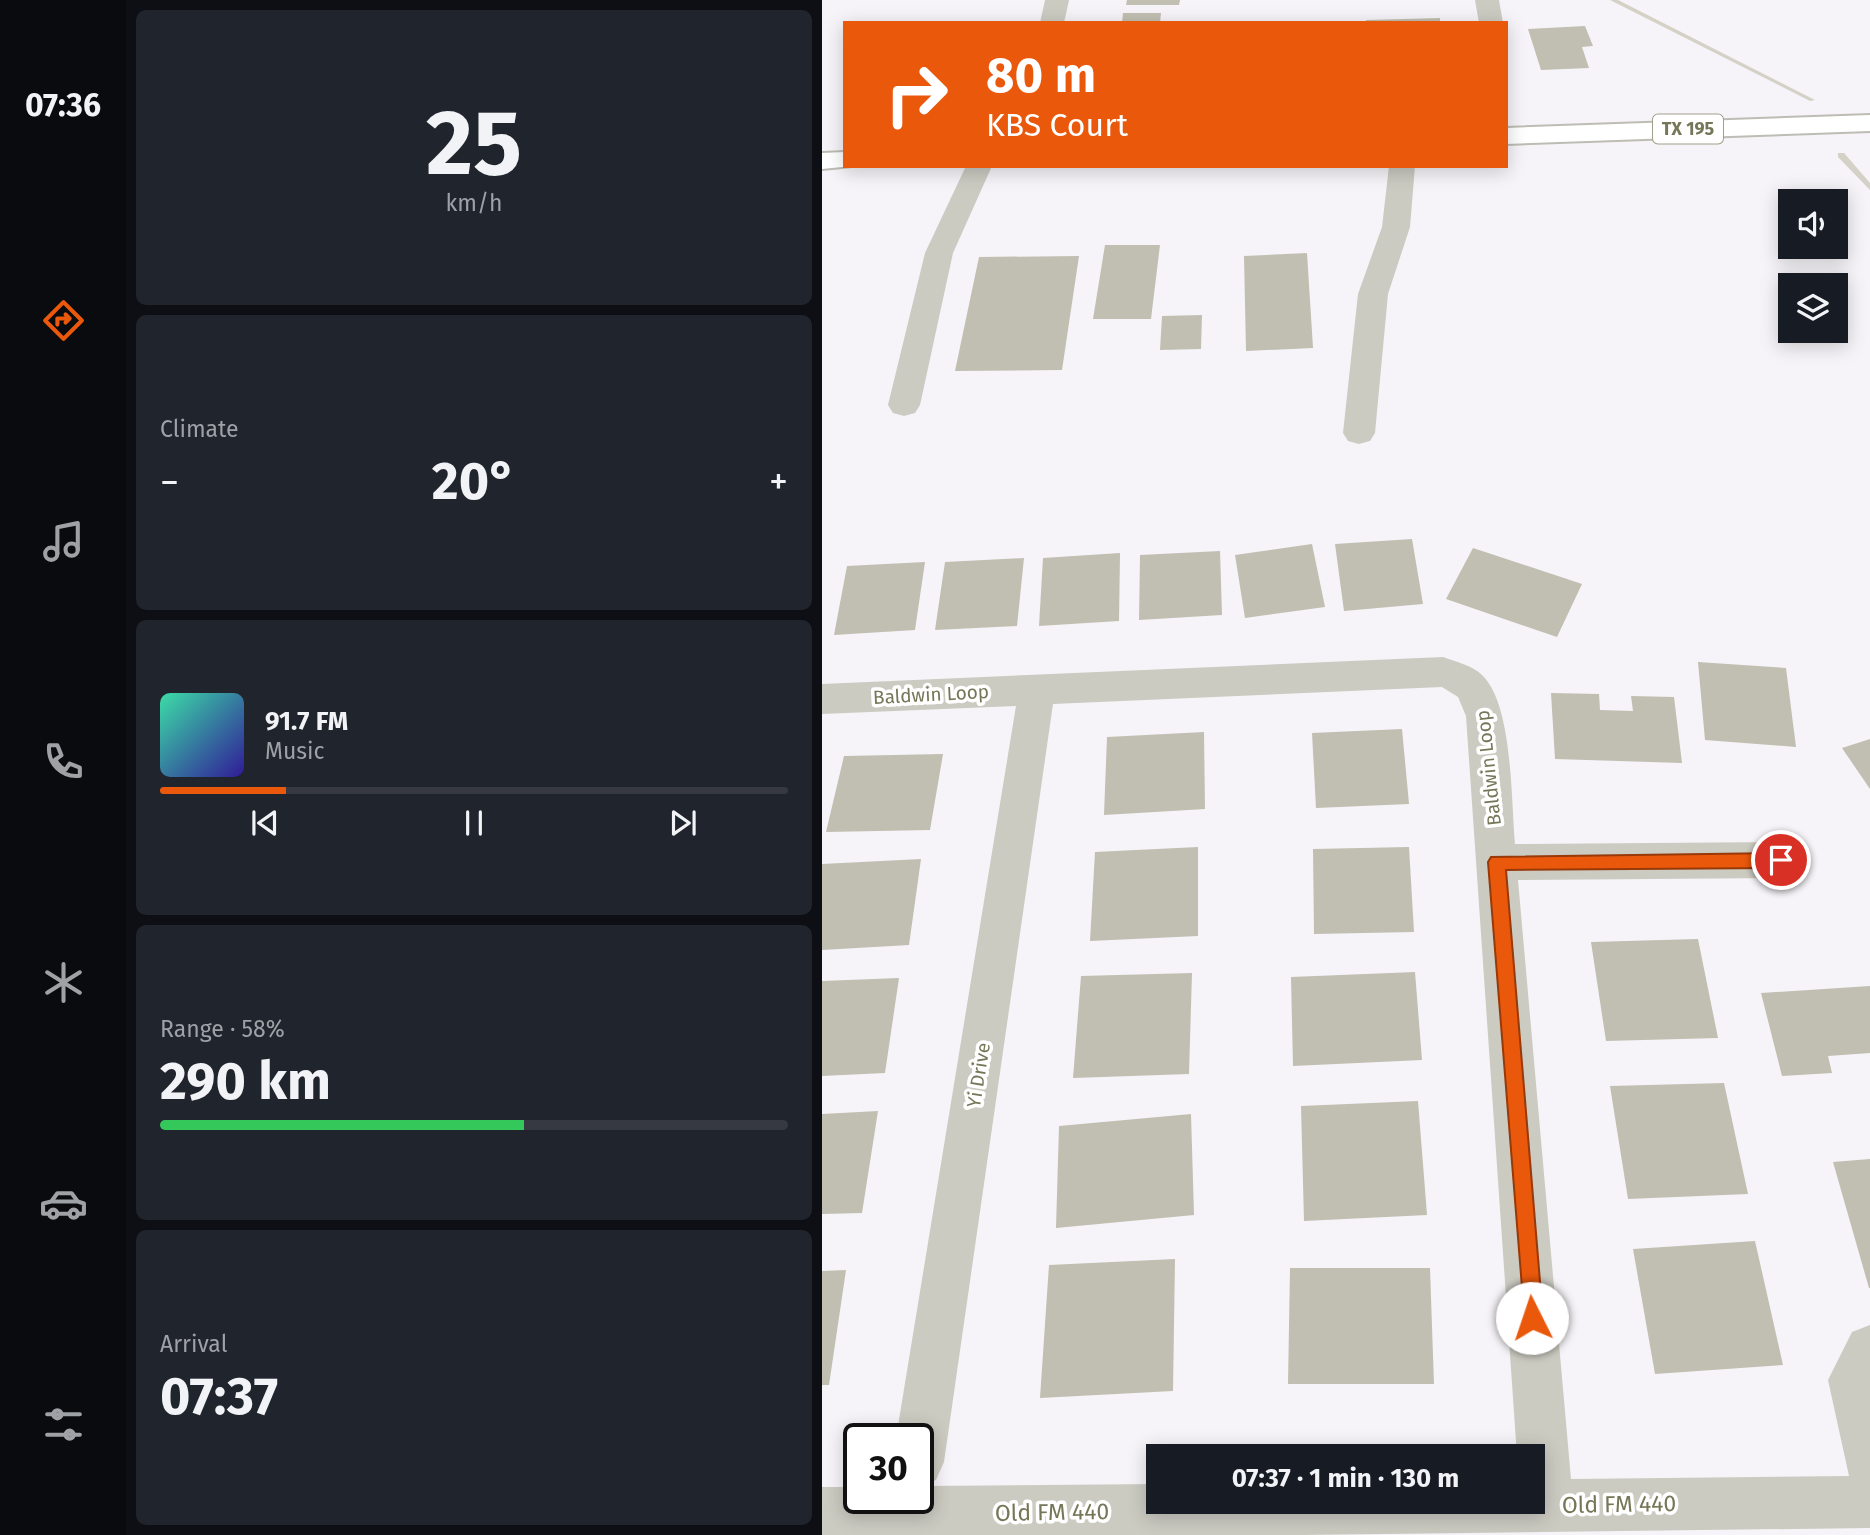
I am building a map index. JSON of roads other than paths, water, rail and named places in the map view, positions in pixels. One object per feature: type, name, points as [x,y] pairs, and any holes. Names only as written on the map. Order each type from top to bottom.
[{"type":"highway","name":"TX 195","points":[[1508,136],[1870,123]]},
{"type":"highway","points":[[822,161],[843,160]]},
{"type":"street","points":[[1052,21],[1057,0]]},
{"type":"street","points":[[1487,0],[1491,21]]},
{"type":"street","points":[[904,405],[939,253],[978,168]]},
{"type":"street","points":[[1359,433],[1373,294],[1396,227],[1402,168]]},
{"type":"street","name":"Baldwin Loop","points":[[822,699],[1443,672],[1458,676],[1472,685],[1481,700],[1485,716],[1547,1505]]},
{"type":"street","name":"Yi Drive","points":[[924,1423],[1037,689]]},
{"type":"street","points":[[1497,862],[1781,860]]},
{"type":"street","points":[[1870,1350],[1853,1380],[1870,1464]]},
{"type":"street","name":"Old FM 440","points":[[934,1508],[1125,1523],[1547,1505],[1870,1502]]},
{"type":"street","name":"Old FM 440","points":[[822,1514],[843,1512]]},
{"type":"waterway","points":[[1613,0],[1812,100]]},
{"type":"waterway","points":[[1841,155],[1870,188]]}]
